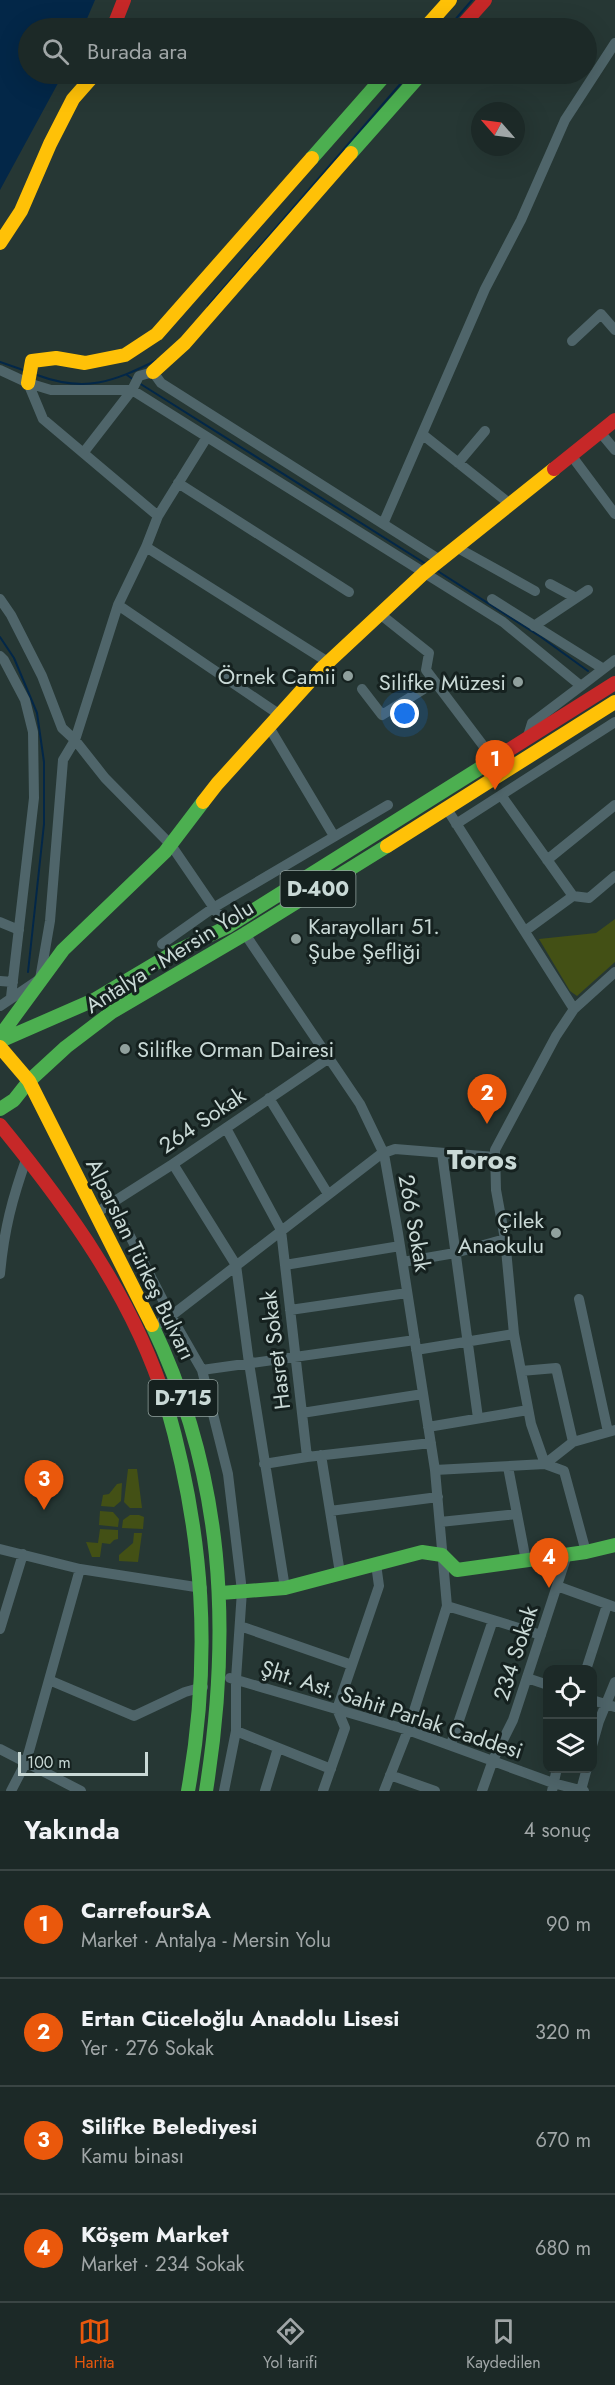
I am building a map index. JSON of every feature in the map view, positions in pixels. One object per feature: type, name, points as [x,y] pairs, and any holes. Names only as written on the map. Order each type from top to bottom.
[{"type":"main road","points":[[117,18],[124,0]]},
{"type":"main road","points":[[434,18],[450,0]]},
{"type":"main road","points":[[469,18],[485,0]]},
{"type":"main road","points":[[0,243],[21,211],[50,144],[73,99],[86,84]]},
{"type":"main road","points":[[28,383],[32,361],[56,357],[85,363],[125,355],[157,334],[377,84]]},
{"type":"main road","points":[[153,372],[185,343],[412,84]]},
{"type":"main road","points":[[0,1038],[40,979],[63,950],[171,845],[217,784],[328,662],[424,573],[615,420]]},
{"type":"main road","name":"Antalya - Mersin Yolu","points":[[0,1038],[94,1000],[173,954],[227,927],[615,683]]},
{"type":"main road","name":"Antalya - Mersin Yolu","points":[[0,1109],[14,1100],[29,1081],[66,1047],[112,1012],[245,934],[614,703]]},
{"type":"main road","name":"Alparslan Türkeş Bulvarı","points":[[0,1047],[29,1081],[42,1104],[154,1327],[182,1395],[195,1438],[212,1512],[221,1593],[221,1677],[206,1791]]},
{"type":"main road","points":[[42,1104],[66,1047]]},
{"type":"main road","name":"Alparslan Türkeş Bulvarı","points":[[0,1125],[27,1157],[73,1221],[139,1333],[159,1382],[177,1444],[192,1511],[202,1588],[205,1636],[197,1749],[188,1791]]},
{"type":"main road","points":[[221,1593],[285,1588],[422,1551],[444,1557],[457,1570],[586,1552],[615,1545]]},
{"type":"street","points":[[597,71],[615,43]]},
{"type":"street","points":[[383,524],[485,289],[521,220],[565,120],[588,84]]},
{"type":"street","points":[[572,341],[601,314],[615,330]]},
{"type":"street","points":[[0,370],[28,383],[51,390],[132,390],[503,622],[581,686]]},
{"type":"street","points":[[84,452],[132,390],[139,376],[153,372],[161,383],[440,560]]},
{"type":"street","points":[[28,383],[43,418],[158,516]]},
{"type":"street","points":[[458,463],[485,431]]},
{"type":"street","points":[[600,432],[615,450]]},
{"type":"street","points":[[422,434],[510,504]]},
{"type":"street","points":[[0,1006],[40,979],[50,921],[63,760],[75,740],[118,605],[158,516],[207,437]]},
{"type":"street","points":[[571,455],[615,514]]},
{"type":"street","points":[[178,483],[349,592]]},
{"type":"street","points":[[146,547],[328,662]]},
{"type":"street","points":[[456,547],[535,591]]},
{"type":"street","points":[[550,584],[576,598]]},
{"type":"street","points":[[534,626],[588,590]]},
{"type":"street","points":[[0,599],[11,615],[42,676],[62,728],[75,740],[105,778],[171,845],[227,927]]},
{"type":"street","points":[[492,599],[602,668]]},
{"type":"street","points":[[118,605],[280,715]]},
{"type":"street","points":[[380,614],[429,652],[426,670],[489,752]]},
{"type":"street","points":[[527,740],[532,723],[615,660]]},
{"type":"street","points":[[1,661],[25,700],[33,732],[34,798],[11,997]]},
{"type":"street","points":[[362,689],[382,715],[435,682]]},
{"type":"street","points":[[456,824],[615,722]]},
{"type":"street","points":[[269,727],[334,836]]},
{"type":"street","points":[[501,795],[573,896]]},
{"type":"street","points":[[162,944],[213,908],[388,805]]},
{"type":"street","points":[[547,860],[615,805]]},
{"type":"street","points":[[447,809],[574,1009]]},
{"type":"street","points":[[525,931],[573,896],[589,898],[615,876]]},
{"type":"street","points":[[0,922],[19,930]]},
{"type":"street","name":"266 Sokak","points":[[245,934],[360,1104],[383,1153],[403,1262],[435,1470],[447,1606]]},
{"type":"street","points":[[545,1464],[531,1424],[514,1334],[505,1239],[496,1190],[495,1153],[556,1036],[574,1009],[615,972]]},
{"type":"street","points":[[0,981],[13,982]]},
{"type":"street","name":"264 Sokak","points":[[96,1213],[173,1164],[329,1058]]},
{"type":"street","points":[[269,1098],[328,1194]]},
{"type":"street","name":"Hasret Sokak","points":[[226,1128],[281,1230],[307,1457]]},
{"type":"street","points":[[154,1327],[383,1153],[395,1149],[442,1153],[495,1153]]},
{"type":"street","points":[[442,1153],[478,1418]]},
{"type":"street","points":[[0,1274],[4,1231],[12,1197],[27,1157]]},
{"type":"street","points":[[173,1164],[236,1265],[264,1464],[285,1588]]},
{"type":"street","points":[[112,1201],[171,1316],[202,1370],[228,1474],[242,1591],[236,1679],[236,1731],[224,1791]]},
{"type":"street","points":[[403,1262],[455,1253],[505,1239]]},
{"type":"street","points":[[285,1265],[400,1246]]},
{"type":"street","points":[[290,1310],[407,1293]]},
{"type":"street","points":[[545,1464],[573,1442],[611,1431],[579,1299]]},
{"type":"street","points":[[202,1370],[296,1356],[415,1345],[468,1343],[514,1334]]},
{"type":"street","points":[[521,1371],[556,1368],[573,1442]]},
{"type":"street","points":[[302,1413],[423,1394]]},
{"type":"street","points":[[428,1427],[528,1410]]},
{"type":"street","points":[[264,1464],[430,1443]]},
{"type":"street","points":[[321,1455],[340,1573]]},
{"type":"street","points":[[435,1470],[545,1464],[564,1471],[586,1552]]},
{"type":"street","points":[[508,1467],[526,1560]]},
{"type":"street","points":[[330,1511],[438,1497]]},
{"type":"street","points":[[440,1522],[517,1514]]},
{"type":"street","points":[[0,1549],[80,1569],[202,1588]]},
{"type":"street","points":[[0,1629],[23,1554]]},
{"type":"street","name":"234 Sokak","points":[[482,1791],[493,1760],[513,1720],[567,1555]]},
{"type":"street","points":[[324,1791],[345,1728],[337,1709],[379,1586],[376,1564]]},
{"type":"street","points":[[11,1791],[26,1762],[80,1569]]},
{"type":"street","points":[[557,1586],[611,1606],[588,1665]]},
{"type":"street","points":[[384,1791],[408,1730],[447,1606],[541,1635]]},
{"type":"street","points":[[452,1744],[493,1620]]},
{"type":"street","points":[[240,1626],[352,1665]]},
{"type":"street","name":"Şht. Ast. Sahit Parlak Caddesi","points":[[221,1677],[236,1679],[408,1730],[493,1760],[553,1787],[583,1791]]},
{"type":"street","points":[[527,1678],[543,1683]]},
{"type":"street","points":[[49,1680],[134,1716],[185,1692],[203,1687]]},
{"type":"street","points":[[597,1735],[610,1706],[615,1682]]},
{"type":"street","points":[[236,1731],[331,1769]]},
{"type":"street","points":[[265,1791],[278,1748]]},
{"type":"street","points":[[0,1749],[81,1791]]},
{"type":"street","points":[[583,1791],[586,1773]]},
{"type":"street","points":[[390,1775],[435,1791]]},
{"type":"street","points":[[226,1779],[233,1791]]},
{"type":"green space","points":[[615,919],[615,962],[577,996],[570,991],[539,939],[596,933]]},
{"type":"green space","points":[[128,1469],[137,1469],[142,1508],[130,1508],[124,1502]]},
{"type":"green space","points":[[122,1483],[121,1501],[114,1507],[101,1506],[103,1495],[109,1494],[117,1484]]},
{"type":"green space","points":[[100,1511],[113,1512],[119,1519],[118,1527],[99,1525]]},
{"type":"green space","points":[[130,1515],[144,1517],[143,1529],[122,1528],[123,1520]]},
{"type":"green space","points":[[100,1529],[118,1530],[118,1539],[110,1544],[102,1543],[100,1557],[92,1557],[86,1542],[98,1543]]},
{"type":"green space","points":[[134,1533],[142,1533],[138,1562],[119,1561],[119,1555],[133,1543]]},
{"type":"water","points":[[0,0],[95,0],[87,18],[18,18],[18,84],[58,84],[0,190]]},
{"type":"waterway","points":[[457,18],[472,0]]},
{"type":"waterway","points":[[208,306],[400,84]]},
{"type":"waterway","points":[[37,375],[84,384],[112,379],[157,360]]},
{"type":"waterway","points":[[0,362],[26,371]]},
{"type":"waterway","points":[[127,375],[134,380]]},
{"type":"waterway","points":[[139,383],[426,564]]},
{"type":"waterway","points":[[436,570],[541,637],[588,671]]},
{"type":"waterway","points":[[0,637],[14,658],[37,713],[44,762],[44,824],[28,972]]},
{"type":"traffic: fast","points":[[312,158],[377,84]]},
{"type":"traffic: fast","points":[[351,153],[412,84]]},
{"type":"traffic: fast","points":[[0,1041],[94,1000],[173,953],[227,927],[493,760]]},
{"type":"traffic: fast","points":[[0,1036],[63,950],[165,852],[203,802]]},
{"type":"traffic: fast","points":[[0,1109],[14,1100],[29,1081],[66,1047],[112,1012],[245,934],[387,846]]},
{"type":"traffic: fast","points":[[152,1325],[176,1382],[194,1439],[208,1496],[216,1554],[219,1671],[206,1791]]},
{"type":"traffic: fast","points":[[166,1403],[189,1500],[200,1596],[202,1644],[200,1692],[196,1741],[188,1791]]},
{"type":"traffic: fast","points":[[221,1593],[285,1588],[422,1552],[442,1555],[457,1570],[586,1552],[615,1545]]},
{"type":"traffic: slow","points":[[434,18],[450,0]]},
{"type":"traffic: slow","points":[[0,243],[21,211],[50,144],[73,99],[86,84]]},
{"type":"traffic: slow","points":[[153,372],[185,343],[351,153]]},
{"type":"traffic: slow","points":[[28,383],[32,361],[56,358],[85,363],[125,355],[157,334],[312,158]]},
{"type":"traffic: slow","points":[[203,802],[322,668],[424,573],[554,469]]},
{"type":"traffic: slow","points":[[387,846],[615,702]]},
{"type":"traffic: slow","points":[[0,1047],[29,1081],[152,1325]]},
{"type":"traffic: jam","points":[[117,18],[124,0]]},
{"type":"traffic: jam","points":[[469,18],[485,0]]},
{"type":"traffic: jam","points":[[554,469],[615,420]]},
{"type":"traffic: jam","points":[[493,760],[615,683]]},
{"type":"traffic: jam","points":[[0,1125],[74,1222],[117,1291],[136,1327],[166,1403]]},
{"type":"place","name":"Örnek Camii","points":[[348,676]]},
{"type":"place","name":"Silifke Müzesi","points":[[518,682]]},
{"type":"place","name":"CarrefourSA","points":[[495,790]]},
{"type":"place","name":"Karayolları 51. Şube Şefliği","points":[[296,939]]},
{"type":"place","name":"Silifke Orman Dairesi","points":[[125,1049]]},
{"type":"place","name":"Ertan Cüceloğlu Anadolu Lisesi","points":[[487,1124]]},
{"type":"place","name":"Çilek Anaokulu","points":[[556,1233]]},
{"type":"place","name":"Silifke Belediyesi","points":[[44,1510]]},
{"type":"place","name":"Köşem Market","points":[[549,1588]]},
{"type":"district","name":"Toros","points":[[482,1159]]}]
